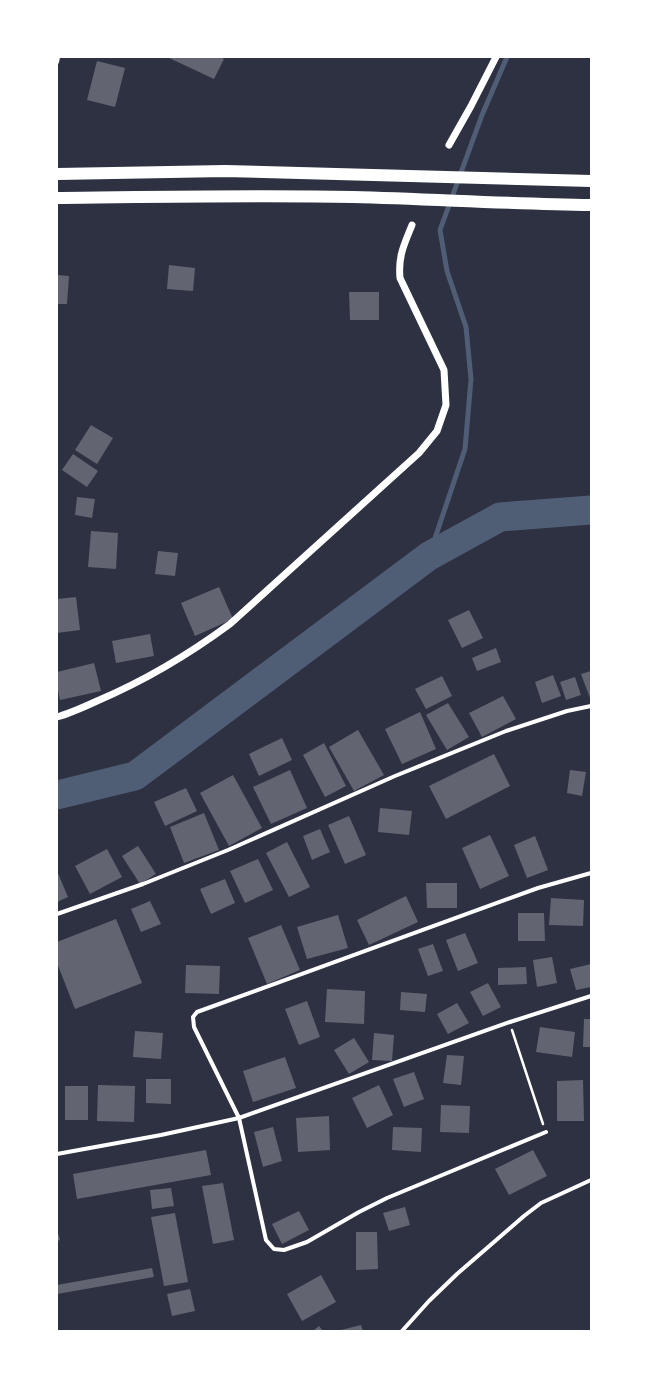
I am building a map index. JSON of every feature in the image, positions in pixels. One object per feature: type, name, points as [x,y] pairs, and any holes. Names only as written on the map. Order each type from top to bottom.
[{"type":"highway","points":[[57,174],[225,171],[591,181]]},
{"type":"highway","points":[[57,198],[229,196],[352,197],[545,205],[591,205]]},
{"type":"street","points":[[57,62],[58,57]]},
{"type":"street","points":[[449,145],[496,57]]},
{"type":"street","points":[[57,717],[110,695],[153,674],[202,644],[230,624],[419,453],[436,431],[446,405],[444,370],[400,278],[399,264],[402,251],[412,225]]},
{"type":"street","points":[[57,914],[143,884],[228,850],[395,776],[506,731],[566,712],[591,706]]},
{"type":"street","points":[[546,1132],[387,1198],[359,1212],[307,1242],[284,1250],[274,1249],[266,1240],[239,1118],[194,1027],[193,1017],[197,1012],[538,888],[591,873]]},
{"type":"street","points":[[57,1154],[161,1135],[239,1118],[510,1022],[591,996]]},
{"type":"street","points":[[402,1331],[429,1301],[457,1274],[524,1216],[541,1203],[591,1180]]},
{"type":"path","points":[[510,1022],[546,1132]]},
{"type":"building","points":[[167,57],[220,57],[224,59],[214,79]]},
{"type":"building","points":[[97,61],[125,68],[115,107],[87,100]]},
{"type":"building","points":[[169,265],[195,268],[193,291],[167,289]]},
{"type":"building","points":[[57,275],[69,276],[67,304],[57,304]]},
{"type":"building","points":[[349,292],[379,292],[379,320],[350,320]]},
{"type":"building","points":[[91,425],[113,438],[97,464],[75,450]]},
{"type":"building","points":[[73,454],[98,471],[87,487],[62,470]]},
{"type":"building","points":[[77,497],[95,499],[92,518],[75,515]]},
{"type":"building","points":[[91,531],[118,533],[116,569],[88,567]]},
{"type":"building","points":[[158,551],[178,553],[175,576],[155,574]]},
{"type":"building","points":[[219,587],[233,619],[195,636],[181,603]]},
{"type":"building","points":[[76,597],[80,630],[57,633],[57,599]]},
{"type":"building","points":[[469,610],[483,638],[462,648],[448,620]]},
{"type":"building","points":[[150,634],[154,656],[116,663],[112,641]]},
{"type":"building","points":[[496,648],[501,662],[477,671],[472,658]]},
{"type":"building","points":[[94,663],[101,691],[60,700],[57,686],[57,672]]},
{"type":"building","points":[[591,671],[591,698],[590,698],[581,674]]},
{"type":"building","points":[[553,675],[561,696],[542,703],[535,682]]},
{"type":"building","points":[[442,676],[452,696],[426,709],[415,689]]},
{"type":"building","points":[[575,677],[581,695],[566,700],[560,682]]},
{"type":"building","points":[[503,696],[516,719],[482,737],[469,713]]},
{"type":"building","points":[[448,703],[469,737],[447,750],[426,715]]},
{"type":"building","points":[[420,712],[436,749],[402,764],[385,729]]},
{"type":"building","points":[[358,730],[384,775],[354,791],[329,747]]},
{"type":"building","points":[[282,738],[292,760],[259,776],[249,754]]},
{"type":"building","points":[[324,743],[346,786],[325,797],[303,755]]},
{"type":"building","points":[[494,754],[510,786],[446,819],[429,786]]},
{"type":"building","points":[[290,770],[307,808],[271,824],[253,787]]},
{"type":"building","points":[[570,770],[586,772],[582,796],[567,793]]},
{"type":"building","points":[[233,775],[262,828],[229,846],[200,793]]},
{"type":"building","points":[[186,788],[197,811],[165,826],[154,802]]},
{"type":"building","points":[[380,808],[412,811],[409,835],[378,832]]},
{"type":"building","points":[[204,813],[219,850],[184,863],[170,827]]},
{"type":"building","points":[[349,816],[366,855],[345,864],[328,825]]},
{"type":"building","points":[[320,829],[330,852],[312,860],[303,836]]},
{"type":"building","points":[[490,835],[509,876],[480,889],[462,848]]},
{"type":"building","points":[[535,836],[548,870],[527,878],[514,845]]},
{"type":"building","points":[[287,842],[310,887],[289,897],[266,853]]},
{"type":"building","points":[[138,846],[156,874],[140,884],[122,856]]},
{"type":"building","points":[[107,849],[122,877],[90,894],[75,866]]},
{"type":"building","points":[[258,859],[273,890],[245,903],[230,871]]},
{"type":"building","points":[[57,871],[68,897],[57,902]]},
{"type":"building","points":[[225,879],[235,903],[211,914],[200,889]]},
{"type":"building","points":[[426,883],[457,883],[457,908],[427,908]]},
{"type":"building","points":[[406,896],[418,922],[369,945],[357,920]]},
{"type":"building","points":[[551,898],[584,900],[583,926],[549,925]]},
{"type":"building","points":[[150,901],[161,924],[141,932],[131,909]]},
{"type":"building","points":[[518,913],[544,913],[545,941],[518,941]]},
{"type":"building","points":[[338,915],[348,948],[307,959],[297,927]]},
{"type":"building","points":[[116,919],[142,983],[75,1009],[57,963],[57,942]]},
{"type":"building","points":[[281,925],[300,970],[267,984],[248,938]]},
{"type":"building","points":[[465,933],[478,963],[458,971],[446,940]]},
{"type":"building","points":[[433,944],[443,971],[428,976],[418,949]]},
{"type":"building","points":[[552,957],[557,983],[537,987],[533,960]]},
{"type":"building","points":[[591,964],[591,987],[576,990],[570,969]]},
{"type":"building","points":[[186,965],[220,966],[219,994],[185,993]]},
{"type":"building","points":[[526,967],[527,984],[498,985],[498,968]]},
{"type":"building","points":[[488,983],[501,1007],[483,1016],[470,992]]},
{"type":"building","points":[[327,989],[365,991],[364,1024],[325,1022]]},
{"type":"building","points":[[401,992],[427,994],[425,1012],[400,1010]]},
{"type":"building","points":[[307,1001],[320,1037],[299,1045],[285,1009]]},
{"type":"building","points":[[457,1003],[469,1023],[448,1034],[437,1014]]},
{"type":"building","points":[[584,1019],[591,1019],[591,1047],[583,1047]]},
{"type":"building","points":[[540,1027],[575,1032],[572,1057],[536,1052]]},
{"type":"building","points":[[135,1031],[163,1033],[161,1059],[133,1057]]},
{"type":"building","points":[[374,1033],[394,1035],[392,1061],[372,1060]]},
{"type":"building","points":[[354,1038],[369,1062],[349,1074],[334,1050]]},
{"type":"building","points":[[447,1055],[464,1056],[461,1085],[443,1083]]},
{"type":"building","points":[[285,1057],[296,1088],[253,1102],[243,1071]]},
{"type":"building","points":[[414,1072],[424,1099],[404,1107],[393,1079]]},
{"type":"building","points":[[146,1079],[171,1079],[171,1104],[146,1103]]},
{"type":"building","points":[[583,1080],[584,1121],[557,1121],[557,1081]]},
{"type":"building","points":[[98,1085],[135,1086],[134,1122],[97,1121]]},
{"type":"building","points":[[379,1085],[393,1115],[367,1128],[352,1098]]},
{"type":"building","points":[[65,1086],[88,1086],[88,1120],[65,1120]]},
{"type":"building","points":[[441,1105],[470,1106],[469,1133],[440,1132]]},
{"type":"building","points":[[329,1116],[330,1150],[298,1152],[296,1118]]},
{"type":"building","points":[[273,1127],[282,1161],[263,1167],[254,1132]]},
{"type":"building","points":[[393,1127],[422,1128],[421,1152],[392,1150]]},
{"type":"building","points":[[206,1150],[211,1175],[77,1199],[73,1174]]},
{"type":"building","points":[[533,1150],[547,1176],[509,1195],[495,1169]]},
{"type":"building","points":[[223,1183],[234,1240],[213,1244],[202,1186]]},
{"type":"building","points":[[171,1188],[174,1206],[152,1209],[150,1190]]},
{"type":"building","points":[[405,1207],[410,1225],[389,1231],[383,1213]]},
{"type":"building","points":[[299,1211],[309,1230],[282,1244],[272,1224]]},
{"type":"building","points":[[175,1213],[188,1282],[164,1286],[151,1217]]},
{"type":"building","points":[[57,1229],[60,1240],[57,1241]]},
{"type":"building","points":[[356,1232],[377,1232],[378,1269],[356,1270]]},
{"type":"building","points":[[152,1268],[154,1277],[57,1294],[57,1285]]},
{"type":"building","points":[[321,1275],[336,1302],[302,1321],[287,1294]]},
{"type":"building","points":[[190,1289],[195,1311],[172,1316],[167,1294]]},
{"type":"building","points":[[361,1325],[363,1331],[341,1331],[341,1330]]},
{"type":"building","points":[[319,1326],[323,1331],[313,1331]]},
{"type":"waterway","points":[[429,556],[465,449],[471,379],[466,327],[447,271],[440,230],[482,115],[507,57]]},
{"type":"waterway","points":[[57,795],[135,776],[429,556],[500,517],[591,510]]}]
